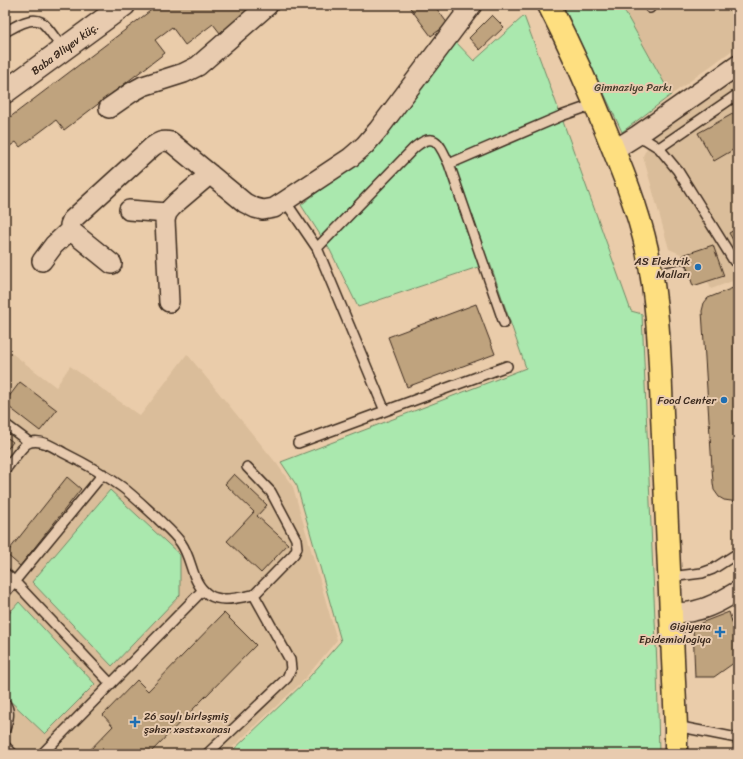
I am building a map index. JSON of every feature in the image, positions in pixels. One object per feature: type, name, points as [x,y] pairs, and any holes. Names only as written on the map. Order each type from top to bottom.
[{"type":"main road","points":[[550,5],[614,150],[640,221],[652,275],[659,340],[672,613],[676,754]]},
{"type":"street","name":"Baba Əliyev küç.","points":[[5,92],[124,5]]},
{"type":"street","points":[[109,108],[142,86],[184,73],[198,66],[268,5]]},
{"type":"street","points":[[42,261],[54,245],[70,230],[72,220],[159,142],[171,142],[245,203],[263,210],[274,208],[350,158],[365,145],[378,130],[468,7]]},
{"type":"street","points":[[614,150],[738,65]]},
{"type":"street","points":[[169,302],[165,220],[167,213],[177,202],[210,174]]},
{"type":"street","points":[[129,210],[167,213]]},
{"type":"street","points":[[70,230],[112,264]]},
{"type":"street","points":[[672,613],[693,611],[736,596]]},
{"type":"lane","points":[[5,32],[31,20],[40,22],[48,29],[63,50]]},
{"type":"lane","points":[[659,148],[738,94]]},
{"type":"lane","points":[[449,164],[562,116],[595,104]]},
{"type":"lane","points":[[638,135],[659,148],[678,171],[734,261]]},
{"type":"lane","points":[[318,248],[421,142],[433,140],[439,144],[449,164],[504,323]]},
{"type":"lane","points":[[285,201],[318,248],[385,411]]},
{"type":"lane","points":[[652,275],[682,269]]},
{"type":"lane","points":[[298,443],[507,366]]},
{"type":"lane","points":[[5,424],[29,442]]},
{"type":"lane","points":[[5,470],[29,442],[37,441],[47,444],[84,463],[103,474],[122,488],[173,534],[186,551],[196,582],[202,590],[210,596],[230,598],[254,595],[298,548],[296,540],[271,492],[247,467]]},
{"type":"lane","points":[[5,593],[103,474]]},
{"type":"lane","points":[[670,577],[702,573],[714,569],[738,553]]},
{"type":"lane","points":[[5,573],[111,684]]},
{"type":"lane","points":[[42,754],[202,590]]},
{"type":"lane","points":[[207,754],[287,678],[291,669],[290,660],[254,595]]},
{"type":"lane","points":[[5,703],[9,714],[5,729]]},
{"type":"lane","points":[[676,726],[737,738]]},
{"type":"lane","points":[[5,746],[13,754]]},
{"type":"shaded area","points":[[621,5],[738,5],[738,46],[671,95]]},
{"type":"shaded area","points":[[738,77],[738,279],[711,289],[708,282],[724,276],[713,245],[683,255],[669,249],[643,156],[652,138]]},
{"type":"shaded area","points":[[5,348],[56,387],[70,366],[140,416],[187,354],[277,464],[293,487],[337,640],[302,682],[225,754],[5,754]]},
{"type":"green space","name":"Gimnaziya Parkı","points":[[563,5],[621,5],[671,95],[622,132]]},
{"type":"green space","points":[[524,16],[631,311],[642,314],[657,667],[659,754],[229,754],[304,683],[341,641],[297,486],[281,462],[526,368],[490,263],[358,307],[330,250],[301,205],[373,148],[453,39],[474,61]]},
{"type":"green space","points":[[110,490],[180,555],[180,595],[112,666],[32,582]]},
{"type":"green space","points":[[19,602],[95,684],[45,734],[5,696],[5,618]]},
{"type":"building","points":[[5,5],[12,5],[5,10]]},
{"type":"building","points":[[158,5],[252,5],[254,8],[220,33],[213,24],[185,45],[172,27],[155,40],[165,53],[64,130],[56,120],[20,147],[16,142],[7,148],[5,145],[5,121]]},
{"type":"building","points":[[408,5],[434,5],[448,24],[431,36]]},
{"type":"building","points":[[492,15],[504,27],[480,50],[469,38]]},
{"type":"building","points":[[738,111],[738,147],[714,161],[698,133]]},
{"type":"building","points":[[738,228],[738,249],[729,233]]},
{"type":"building","points":[[713,245],[724,276],[693,286],[683,255]]},
{"type":"building","points":[[738,286],[738,502],[724,500],[719,497],[714,490],[702,311],[704,303],[708,298]]},
{"type":"building","points":[[476,304],[495,354],[407,387],[388,337]]},
{"type":"building","points":[[20,382],[57,410],[40,431],[5,404]]},
{"type":"building","points":[[5,436],[13,442],[5,452]]},
{"type":"building","points":[[234,474],[267,505],[257,516],[288,544],[261,573],[227,541],[254,512],[225,484]]},
{"type":"building","points":[[67,477],[81,489],[20,566],[6,554]]},
{"type":"building","points":[[729,612],[738,642],[738,660],[714,677],[695,677],[693,626]]},
{"type":"building","points":[[224,613],[256,645],[149,754],[86,754],[113,726],[103,715],[137,680],[148,691]]},
{"type":"place","name":"AS Elektrik Malları","points":[[698,267]]},
{"type":"place","name":"Food Center","points":[[724,400]]},
{"type":"place","name":"Gigiyena Epidemiologiya","points":[[720,632]]},
{"type":"place","name":"26 saylı birləşmiş şəhər xəstəxanası","points":[[135,722]]}]
